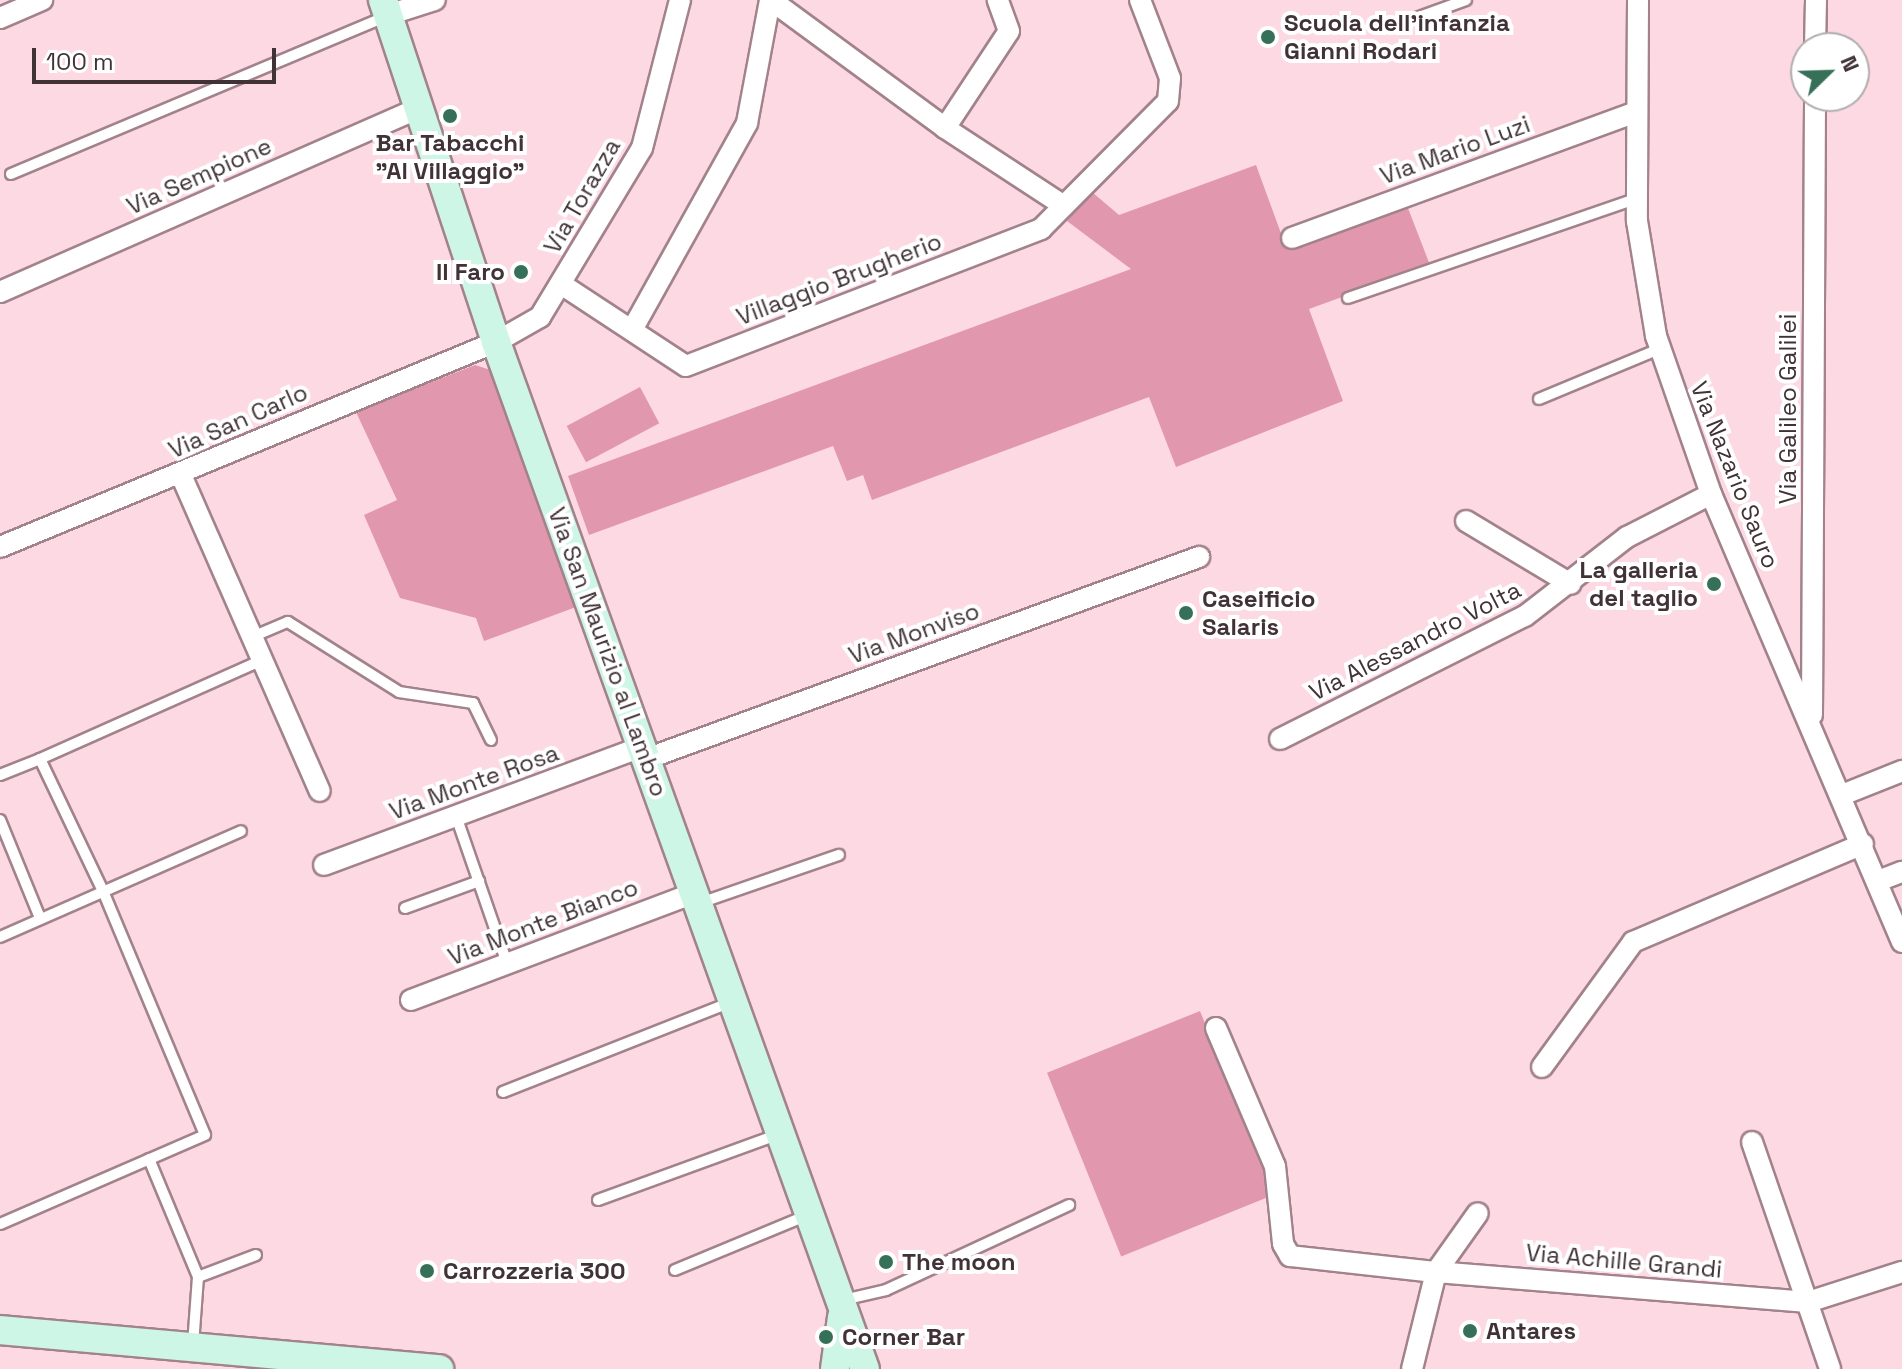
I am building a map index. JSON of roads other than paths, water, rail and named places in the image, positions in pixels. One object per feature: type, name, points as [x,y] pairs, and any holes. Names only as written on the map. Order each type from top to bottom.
[{"type":"main road","name":"Via San Maurizio al Lambro","points":[[385,8],[496,342],[865,1369]]},
{"type":"main road","name":"Via San Maurizio al Lambro","points":[[835,1369],[844,1331],[841,1301]]},
{"type":"main road","points":[[0,1330],[439,1369]]},
{"type":"street","points":[[0,18],[42,0]]},
{"type":"street","points":[[385,8],[435,0]]},
{"type":"street","name":"Via Torazza","points":[[496,342],[540,317],[642,148],[680,0]]},
{"type":"street","points":[[632,330],[747,123],[770,0],[945,128],[1064,206]]},
{"type":"street","points":[[945,128],[1009,31],[998,0]]},
{"type":"street","name":"Villaggio Brugherio","points":[[561,284],[686,366],[1041,229],[1168,101],[1170,78],[1140,0]]},
{"type":"street","name":"Via Nazario Sauro","points":[[1638,0],[1636,199],[1645,285],[1659,349],[1711,494],[1812,723],[1902,942]]},
{"type":"street","points":[[1815,32],[1816,0]]},
{"type":"street","name":"Via Sempione","points":[[0,292],[419,108]]},
{"type":"street","name":"Via Mario Luzi","points":[[1292,238],[1637,112]]},
{"type":"street","name":"Via Galileo Galilei","points":[[1812,723],[1815,112]]},
{"type":"street","name":"Via San Carlo","points":[[0,547],[181,475],[496,342]]},
{"type":"street","points":[[181,475],[320,791]]},
{"type":"street","name":"Via Alessandro Volta","points":[[1280,739],[1525,616],[1571,584],[1627,537],[1711,494]]},
{"type":"street","name":"Via Alessandro Volta","points":[[1466,521],[1571,584]]},
{"type":"street","name":"Via Monviso","points":[[644,753],[1199,557]]},
{"type":"street","name":"Via Monte Rosa","points":[[324,865],[456,816],[644,753]]},
{"type":"street","points":[[1842,795],[1902,771]]},
{"type":"street","points":[[1542,1067],[1633,942],[1863,844]]},
{"type":"street","points":[[1878,881],[1902,872]]},
{"type":"street","name":"Via Monte Bianco","points":[[411,1000],[507,963],[696,898]]},
{"type":"street","name":"Via Achille Grandi","points":[[1216,1028],[1278,1175],[1286,1251],[1302,1260],[1808,1302]]},
{"type":"street","points":[[1752,1142],[1830,1369]]},
{"type":"street","points":[[1412,1369],[1436,1272],[1478,1213]]},
{"type":"street","points":[[1808,1302],[1902,1272]]},
{"type":"lane","points":[[1419,17],[1466,0]]},
{"type":"lane","points":[[11,174],[385,8]]},
{"type":"lane","points":[[1348,298],[1636,199]]},
{"type":"lane","points":[[1539,399],[1659,349]]},
{"type":"lane","points":[[252,637],[288,622],[399,692],[473,703],[491,740]]},
{"type":"lane","points":[[0,775],[262,660]]},
{"type":"lane","points":[[0,1224],[205,1135],[103,891],[40,759]]},
{"type":"lane","points":[[456,816],[507,963]]},
{"type":"lane","points":[[0,820],[40,918]]},
{"type":"lane","points":[[0,937],[241,831]]},
{"type":"lane","points":[[696,898],[839,855]]},
{"type":"lane","points":[[405,908],[479,881]]},
{"type":"lane","points":[[503,1092],[733,1002]]},
{"type":"lane","points":[[598,1200],[781,1134]]},
{"type":"lane","points":[[149,1159],[198,1277],[193,1347]]},
{"type":"lane","points":[[841,1301],[886,1290],[1069,1205]]},
{"type":"lane","points":[[675,1270],[810,1214]]},
{"type":"lane","points":[[198,1277],[256,1255]]},
{"type":"place","name":"Scuola dell'infanzia Gianni Rodari","points":[[1268,37]]},
{"type":"place","name":"Bar Tabacchi \"Al Villaggio\"","points":[[450,116]]},
{"type":"place","name":"Il Faro","points":[[521,272]]},
{"type":"place","name":"La galleria del taglio","points":[[1714,584]]},
{"type":"place","name":"Caseificio Salaris","points":[[1186,613]]},
{"type":"place","name":"The moon","points":[[886,1262]]},
{"type":"place","name":"Carrozzeria 300","points":[[427,1271]]},
{"type":"place","name":"Antares","points":[[1470,1331]]},
{"type":"place","name":"Corner Bar","points":[[826,1337]]}]
